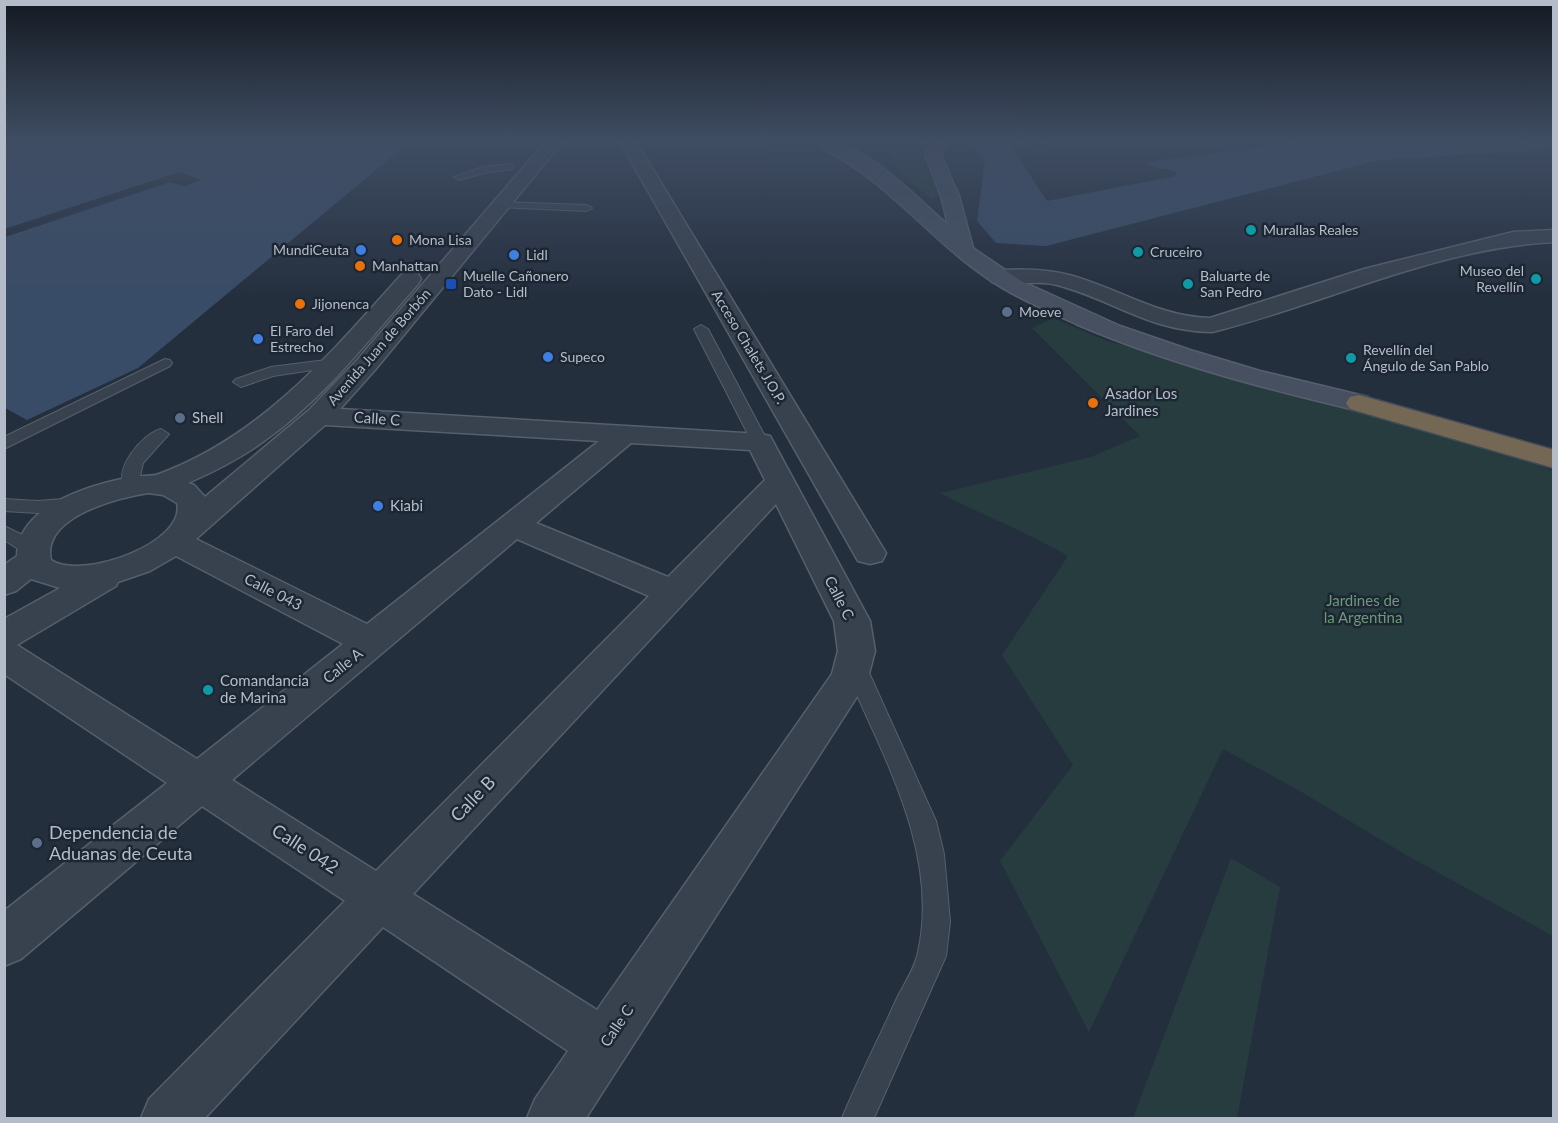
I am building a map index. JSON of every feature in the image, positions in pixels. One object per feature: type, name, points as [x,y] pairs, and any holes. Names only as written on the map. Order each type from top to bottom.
[{"type":"highway","points":[[1359,403],[1554,440]]},
{"type":"highway","points":[[1359,403],[1554,459]]},
{"type":"main road","points":[[896,192],[964,251],[1019,290],[1129,339],[1272,384],[1359,403]]},
{"type":"main road","points":[[949,192],[964,251]]},
{"type":"street","name":"Avenida Juan de Borbón","points":[[163,484],[200,467],[256,434],[278,417],[334,363],[486,192]]},
{"type":"street","name":"Avenida Juan de Borbón","points":[[120,570],[159,553],[319,416],[366,365],[512,192]]},
{"type":"street","name":"Acceso Chalets J.O.P.","points":[[658,192],[870,553]]},
{"type":"street","points":[[1000,277],[1041,276],[1062,280],[1099,292],[1161,319],[1200,326],[1222,323],[1372,274],[1513,238],[1554,236]]},
{"type":"street","name":"Calle C","points":[[319,416],[759,442],[852,621],[857,635],[855,666],[848,681],[554,1119]]},
{"type":"street","name":"Calle A","points":[[4,942],[625,434]]},
{"type":"street","name":"Calle B","points":[[168,1119],[780,482]]},
{"type":"street","points":[[120,570],[81,578],[63,577],[39,568],[34,554],[37,538],[46,526],[76,504],[103,493],[131,486],[163,484],[179,488],[190,496],[194,507],[192,519],[178,537]]},
{"type":"street","points":[[514,526],[672,592]]},
{"type":"street","name":"Calle 043","points":[[178,537],[372,643]]},
{"type":"street","points":[[4,583],[34,554]]},
{"type":"street","points":[[4,636],[120,570]]},
{"type":"street","name":"Calle 042","points":[[4,655],[604,1044]]},
{"type":"lane","points":[[501,205],[586,208]]},
{"type":"lane","points":[[701,329],[759,442]]},
{"type":"lane","points":[[4,444],[165,363]]},
{"type":"lane","points":[[241,382],[271,372],[334,363]]},
{"type":"lane","points":[[131,486],[129,475],[132,464],[139,454],[161,434]]},
{"type":"lane","points":[[4,505],[38,507],[76,504]]},
{"type":"lane","points":[[4,532],[34,554]]},
{"type":"lane","points":[[855,666],[923,821],[931,854],[936,901],[932,956],[858,1119]]},
{"type":"green space","points":[[924,192],[941,192],[941,197],[931,198]]},
{"type":"green space","name":"Jardines de la Argentina","points":[[1053,318],[1105,340],[1436,433],[1518,457],[1553,471],[1553,936],[1406,855],[1300,791],[1223,749],[1089,1032],[1000,861],[1073,765],[1002,655],[1068,556],[940,493],[1091,457],[1140,436],[1032,328]]},
{"type":"green space","points":[[1231,858],[1280,887],[1237,1118],[1133,1118]]},
{"type":"water","points":[[5,192],[117,192],[5,229]]},
{"type":"water","points":[[139,192],[349,192],[138,368],[27,420],[5,408],[4,237]]},
{"type":"water","points":[[981,192],[1041,192],[1047,201],[1091,192],[1254,192],[1046,246],[996,243],[977,221]]},
{"type":"pier","points":[[117,192],[126,192],[4,232],[5,229]]},
{"type":"pier","points":[[129,192],[139,192],[5,237],[4,234]]},
{"type":"place","name":"Murallas Reales","points":[[1251,230]]},
{"type":"place","name":"Mona Lisa","points":[[397,240]]},
{"type":"place","name":"MundiCeuta","points":[[361,250]]},
{"type":"place","name":"Cruceiro","points":[[1138,252]]},
{"type":"place","name":"Lidl","points":[[514,255]]},
{"type":"place","name":"Manhattan","points":[[360,266]]},
{"type":"place","name":"Museo del Revellín","points":[[1536,279]]},
{"type":"place","name":"Muelle Cañonero Dato - Lidl","points":[[451,284]]},
{"type":"place","name":"Baluarte de San Pedro","points":[[1188,284]]},
{"type":"place","name":"Jijonenca","points":[[300,304]]},
{"type":"place","name":"Moeve","points":[[1007,312]]},
{"type":"place","name":"El Faro del Estrecho","points":[[258,339]]},
{"type":"place","name":"Supeco","points":[[548,357]]},
{"type":"place","name":"Revellín del Ángulo de San Pablo","points":[[1351,358]]},
{"type":"place","name":"Asador Los Jardines","points":[[1093,403]]},
{"type":"place","name":"Shell","points":[[180,418]]},
{"type":"place","name":"Kiabi","points":[[378,506]]},
{"type":"place","name":"Comandancia de Marina","points":[[208,690]]},
{"type":"place","name":"Dependencia de Aduanas de Ceuta","points":[[37,843]]}]
